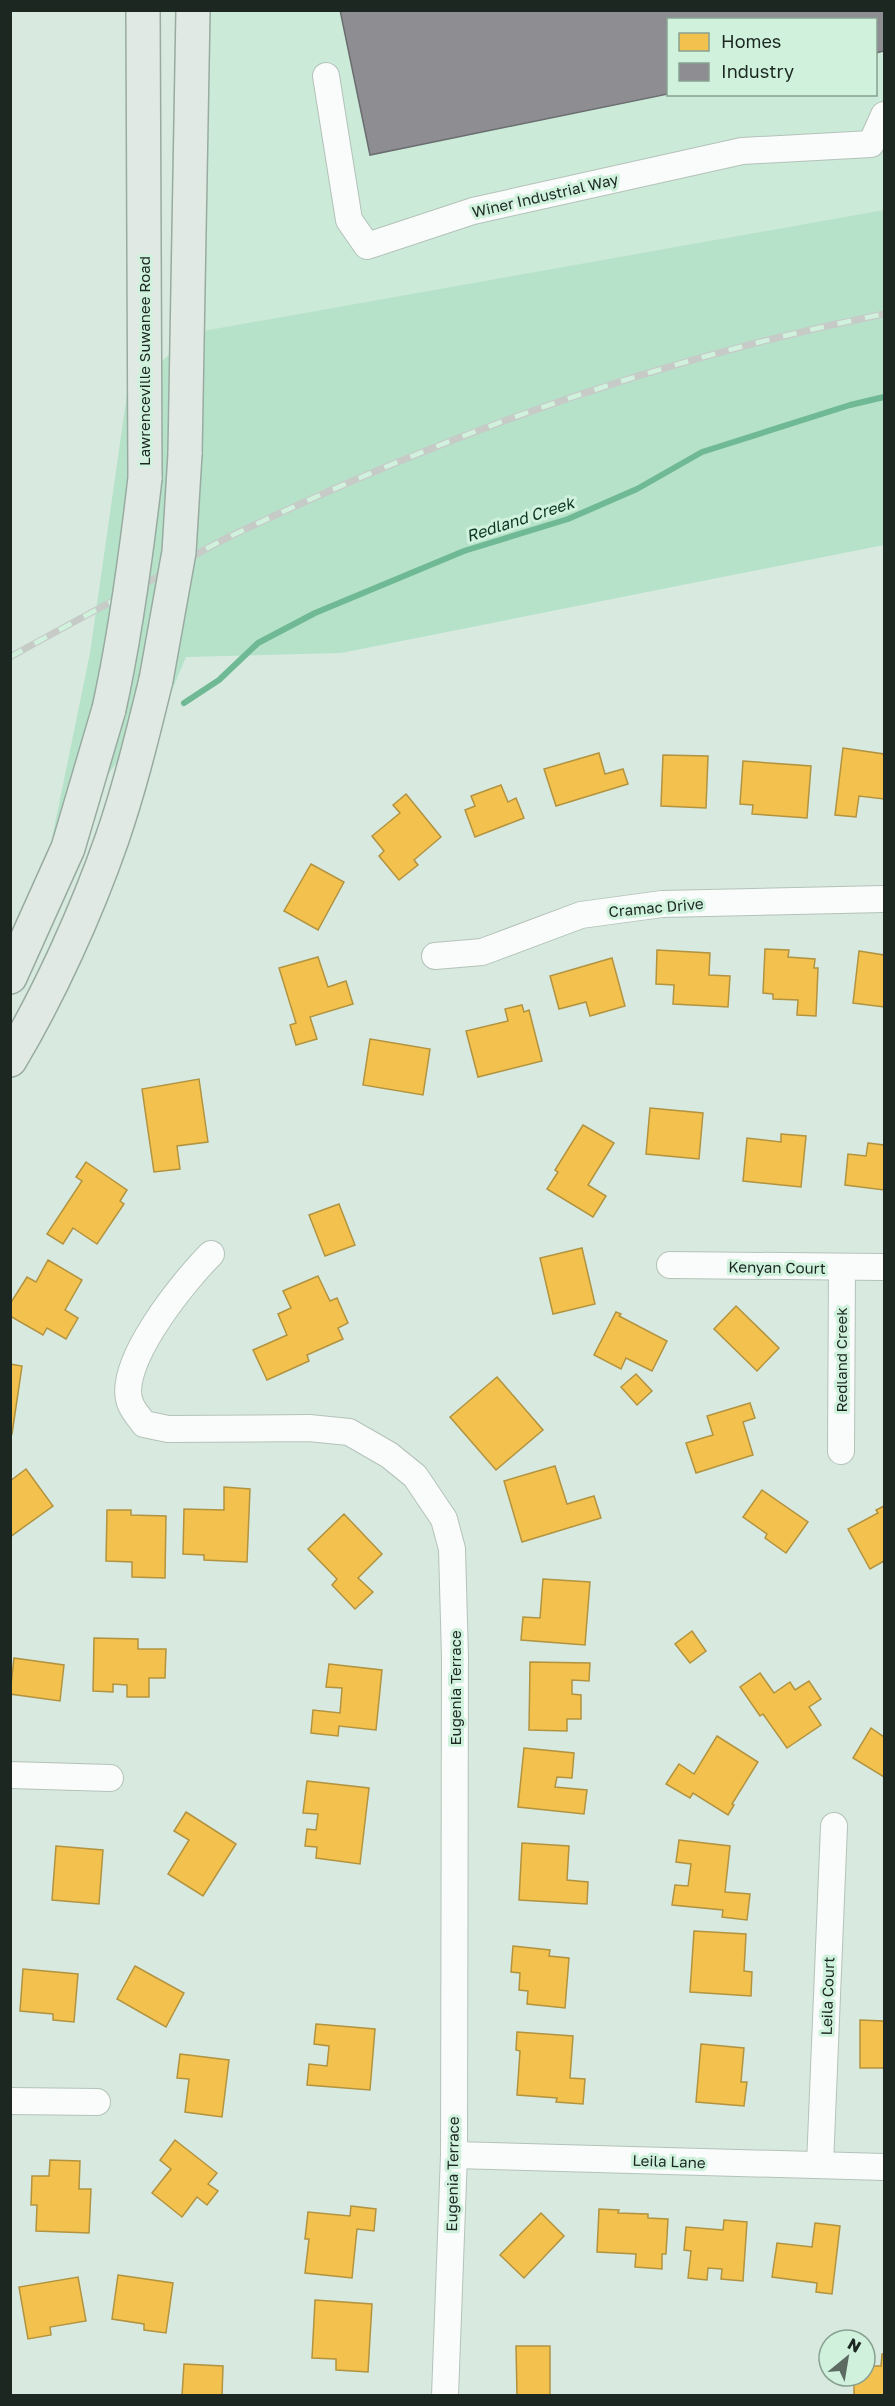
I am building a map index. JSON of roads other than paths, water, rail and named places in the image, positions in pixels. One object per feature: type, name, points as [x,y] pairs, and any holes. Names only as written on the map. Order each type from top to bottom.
[{"type":"main road","name":"Lawrenceville Suwanee Road","points":[[10,977],[68,848],[109,709],[128,618],[145,478],[143,10]]},
{"type":"main road","points":[[10,1060],[27,1031],[74,932],[112,840],[138,753],[156,680],[179,552],[185,454],[193,10]]},
{"type":"street","name":"Winer Industrial Way","points":[[326,76],[350,220],[367,246],[473,210],[742,151],[871,144],[885,115]]},
{"type":"street","name":"Cramac Drive","points":[[435,956],[482,952],[581,915],[662,904],[885,899]]},
{"type":"street","name":"Eugenia Terrace","points":[[211,1254],[192,1273],[141,1345],[128,1379],[130,1404],[144,1424],[168,1429],[309,1428],[349,1432],[389,1455],[415,1476],[444,1519],[452,1549],[455,1657],[454,2155],[445,2396]]},
{"type":"street","name":"Kenyan Court","points":[[670,1265],[885,1267]]},
{"type":"street","name":"Redland Creek","points":[[841,1451],[842,1268]]},
{"type":"street","points":[[10,1775],[111,1778]]},
{"type":"street","name":"Leila Court","points":[[820,2165],[834,1826]]},
{"type":"street","points":[[10,2102],[97,2102]]},
{"type":"street","name":"Leila Lane","points":[[454,2155],[885,2167]]},
{"type":"waterway","name":"Redland Creek","points":[[184,703],[219,680],[258,643],[315,613],[464,551],[568,519],[637,489],[702,452],[850,405],[884,397]]},
{"type":"railway","points":[[10,657],[231,536],[389,465],[551,404],[633,378],[799,332],[884,314]]}]
